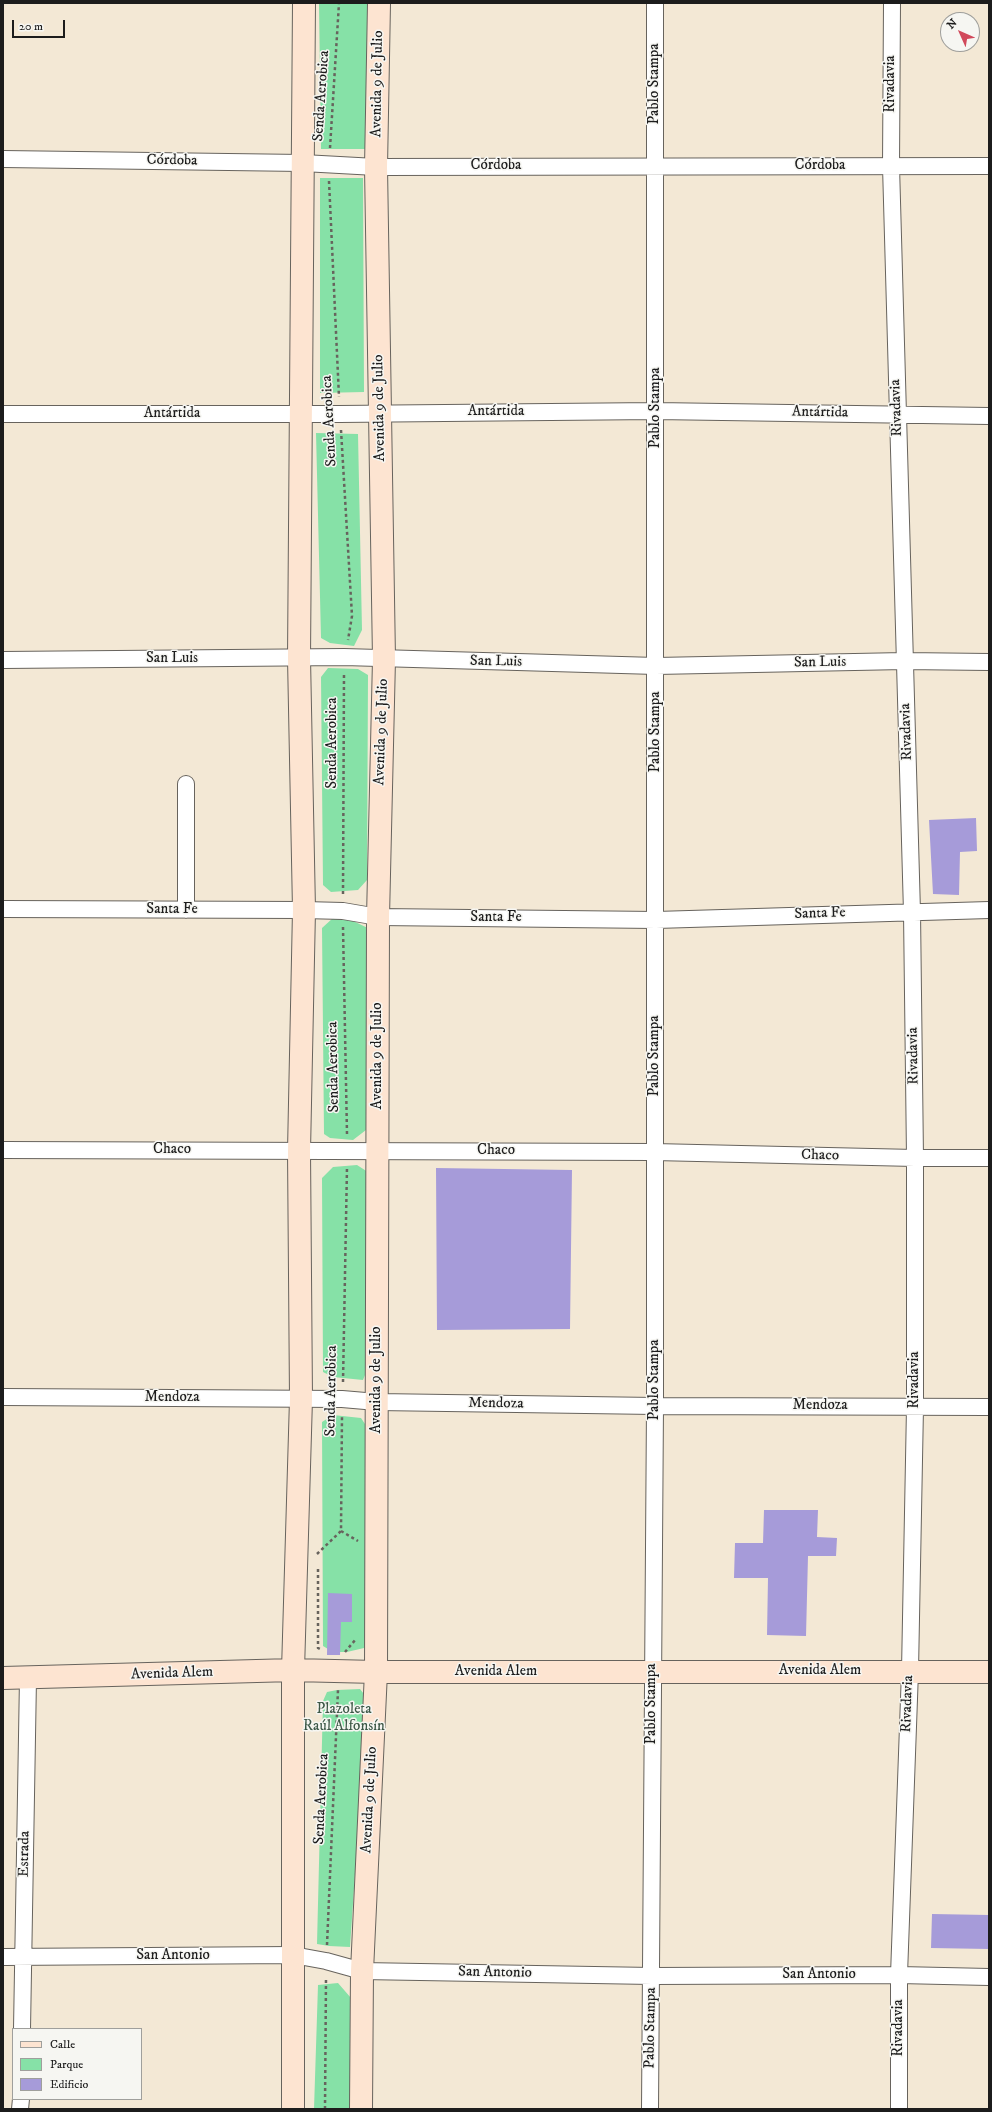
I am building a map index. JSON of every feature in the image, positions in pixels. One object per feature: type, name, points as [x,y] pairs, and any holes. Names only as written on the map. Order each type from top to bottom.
[{"type":"main road","points":[[293,2109],[293,1670],[301,1399],[299,1151],[304,910],[299,658],[304,3]]},
{"type":"main road","name":"Avenida 9 de Julio","points":[[361,2109],[362,1971],[376,1672],[378,917],[384,659],[376,167],[379,3]]},
{"type":"main road","name":"Avenida Alem","points":[[3,1678],[293,1670],[376,1672],[652,1673],[910,1671],[989,1672]]},
{"type":"street","name":"Pablo Stampa","points":[[650,2109],[655,1406],[655,3]]},
{"type":"street","name":"Rivadavia","points":[[892,3],[891,166],[912,912],[915,1158],[915,1407],[910,1671],[899,1975],[899,2109]]},
{"type":"street","name":"Córdoba","points":[[3,158],[303,163],[376,167],[655,165],[989,166]]},
{"type":"street","name":"Antártida","points":[[3,414],[339,414],[656,411],[989,416]]},
{"type":"street","name":"San Luis","points":[[3,660],[344,657],[656,666],[904,661],[989,662]]},
{"type":"street","points":[[186,784],[186,910]]},
{"type":"street","name":"Santa Fe","points":[[3,909],[304,910],[343,911],[378,917],[656,920],[989,910]]},
{"type":"street","name":"Chaco","points":[[3,1150],[654,1152],[915,1158],[989,1158]]},
{"type":"street","name":"Mendoza","points":[[3,1397],[342,1399],[377,1402],[655,1406],[989,1407]]},
{"type":"street","name":"Estrada","points":[[22,2028],[28,1678]]},
{"type":"street","name":"San Antonio","points":[[3,1957],[293,1955],[326,1961],[362,1971],[652,1976],[899,1975],[989,1977]]},
{"type":"path","name":"Senda Aerobica","points":[[326,2109],[326,1961],[339,1658],[318,1648],[317,1554],[341,1531],[347,1150],[343,911],[344,657],[352,616],[339,414],[328,164],[339,3]]},
{"type":"green space","points":[[319,3],[368,3],[367,149],[321,149]]},
{"type":"green space","points":[[320,178],[363,178],[364,392],[320,393]]},
{"type":"green space","points":[[316,433],[358,434],[362,630],[354,646],[330,643],[321,638]]},
{"type":"green space","points":[[328,668],[358,669],[368,675],[367,880],[358,890],[331,892],[323,885],[321,677]]},
{"type":"green space","points":[[333,918],[351,920],[372,930],[366,1130],[353,1140],[330,1138],[324,1134],[322,928]]},
{"type":"green space","points":[[357,1165],[371,1174],[367,1370],[363,1380],[333,1377],[323,1372],[322,1178],[333,1167]]},
{"type":"green space","points":[[333,1415],[361,1418],[367,1427],[370,1637],[364,1648],[347,1652],[333,1652],[323,1646],[322,1422]]},
{"type":"green space","name":"Plazoleta Raúl Alfonsín","points":[[360,1689],[367,1698],[350,1947],[329,1946],[317,1944],[323,1701],[327,1692]]},
{"type":"green space","points":[[338,1983],[351,1998],[352,2109],[314,2109],[318,1985]]},
{"type":"building","points":[[976,818],[977,851],[960,852],[959,895],[933,894],[929,820]]},
{"type":"building","points":[[436,1168],[572,1170],[570,1329],[437,1330]]},
{"type":"building","points":[[764,1510],[818,1510],[817,1537],[837,1538],[836,1556],[808,1556],[806,1636],[767,1635],[768,1578],[734,1578],[735,1543],[763,1543]]},
{"type":"building","points":[[328,1593],[352,1594],[352,1622],[341,1622],[340,1655],[327,1655]]},
{"type":"building","points":[[932,1914],[989,1915],[989,1949],[931,1948]]}]
